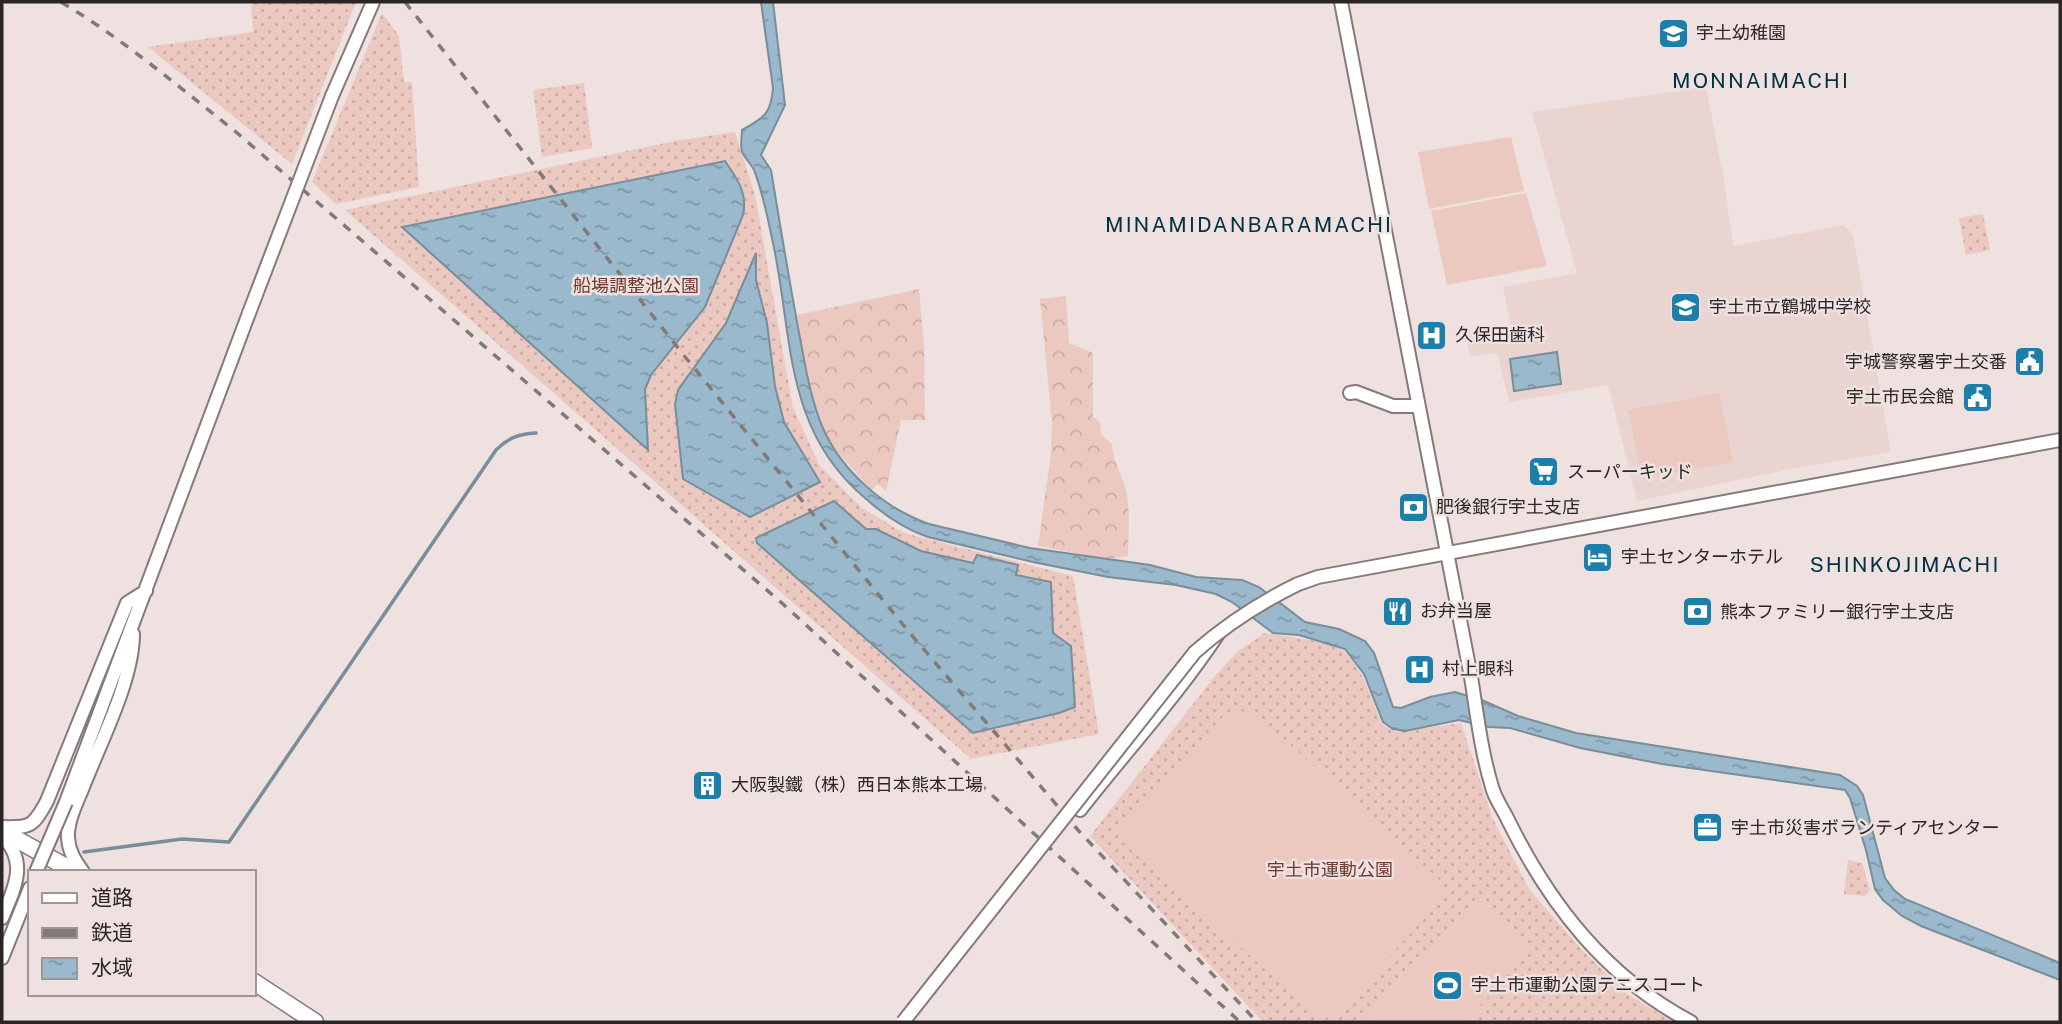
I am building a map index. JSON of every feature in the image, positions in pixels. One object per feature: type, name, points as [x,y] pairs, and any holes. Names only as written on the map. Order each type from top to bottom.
[{"type":"main road","points":[[2,831],[71,870]]},
{"type":"main road","points":[[256,983],[315,1022]]},
{"type":"street","points":[[37,870],[66,802],[332,96],[373,2]]},
{"type":"street","points":[[1341,2],[1492,790],[1552,899],[1626,979],[1672,1012],[1691,1022]]},
{"type":"street","points":[[1350,393],[1356,392],[1393,406],[1417,406]]},
{"type":"street","points":[[903,1022],[1195,652],[1259,603],[1318,577],[1645,519],[2060,440]]},
{"type":"street","points":[[2,918],[16,883],[17,867],[15,851],[2,831],[23,828],[36,821],[47,801],[127,603],[146,591]]},
{"type":"street","points":[[82,870],[72,856],[68,835],[73,813],[121,690],[133,648],[133,624]]},
{"type":"street","points":[[1080,810],[1140,738],[1223,628]]},
{"type":"street","points":[[2,958],[28,893]]},
{"type":"shaded area","name":"宇土市立鶴城中学校","points":[[1706,87],[1733,246],[1844,225],[1853,235],[1891,452],[1795,468],[1637,501],[1608,385],[1509,402],[1497,353],[1470,356],[1466,336],[1511,327],[1503,287],[1577,273],[1532,112]]},
{"type":"green space","points":[[251,2],[356,2],[292,164],[148,47],[253,32]]},
{"type":"green space","points":[[382,13],[399,36],[404,82],[412,82],[419,187],[336,204],[312,182]]},
{"type":"green space","points":[[584,83],[592,148],[542,157],[533,90]]},
{"type":"green space","name":"船場調整池公園","points":[[735,132],[755,195],[793,408],[820,466],[862,508],[904,533],[1073,576],[1099,734],[971,759],[345,210],[675,141]]},
{"type":"green space","points":[[1511,137],[1524,191],[1429,209],[1418,152]]},
{"type":"green space","points":[[1526,193],[1547,266],[1447,285],[1431,211]]},
{"type":"green space","points":[[1983,214],[1990,250],[1966,255],[1959,218]]},
{"type":"green space","points":[[919,289],[924,346],[925,420],[901,420],[886,491],[878,484],[871,490],[829,442],[807,387],[797,315]]},
{"type":"green space","points":[[1066,296],[1069,343],[1093,353],[1093,417],[1100,422],[1101,434],[1112,444],[1127,495],[1128,556],[1106,559],[1038,546],[1051,454],[1052,423],[1040,299]]},
{"type":"green space","points":[[1719,393],[1733,462],[1647,477],[1641,473],[1628,410]]},
{"type":"green space","name":"宇土市運動公園","points":[[1265,633],[1322,643],[1347,654],[1366,683],[1382,725],[1397,732],[1461,723],[1492,817],[1529,889],[1582,950],[1626,993],[1673,1022],[1263,1022],[1090,836],[1214,677],[1237,652]]},
{"type":"green space","points":[[1253,711],[1443,883],[1438,902],[1339,1014],[1321,1019],[1119,839],[1122,825],[1227,712]]},
{"type":"green space","points":[[1848,860],[1862,863],[1870,890],[1865,896],[1844,894]]},
{"type":"green space","name":"宇土市運動公園テニスコート","points":[[1476,899],[1531,948],[1466,1022],[1364,1022]]},
{"type":"water","points":[[761,2],[773,2],[785,105],[761,155],[771,170],[811,392],[822,426],[840,458],[852,473],[880,498],[929,524],[1030,548],[1150,565],[1196,577],[1242,580],[1259,587],[1305,622],[1339,629],[1365,641],[1374,653],[1393,707],[1401,708],[1430,697],[1455,692],[1518,716],[1576,733],[1840,775],[1857,786],[1863,795],[1885,878],[1894,890],[1905,899],[2060,963],[2060,980],[1921,926],[1902,916],[1883,900],[1875,889],[1866,850],[1845,790],[1662,764],[1580,748],[1510,728],[1489,727],[1459,720],[1405,731],[1393,729],[1383,722],[1364,674],[1345,649],[1299,635],[1273,633],[1232,602],[1216,594],[1176,585],[1108,577],[928,537],[903,526],[879,510],[839,472],[820,444],[806,414],[790,350],[765,208],[754,170],[741,150],[742,130],[765,115],[772,97]]},
{"type":"water","points":[[725,161],[743,193],[743,215],[705,307],[651,375],[645,389],[648,450],[402,227]]},
{"type":"water","points":[[756,253],[756,280],[767,323],[775,386],[784,422],[820,482],[750,517],[683,479],[675,404],[678,390],[726,323]]},
{"type":"water","points":[[1557,352],[1561,384],[1514,391],[1510,359]]},
{"type":"water","points":[[834,501],[866,529],[876,529],[921,551],[973,563],[977,555],[1018,565],[1016,575],[1051,582],[1053,633],[1071,646],[1075,707],[973,733],[757,543],[756,538]]},
{"type":"waterway","points":[[84,852],[182,839],[229,842],[496,450],[514,437],[536,433]]},
{"type":"railway","points":[[61,2],[129,48],[236,132],[783,604],[1240,1022]]},
{"type":"railway","points":[[405,2],[686,358],[909,632],[1078,830],[1257,1022]]},
{"type":"place","name":"宇土幼稚園","points":[[1673,33]]},
{"type":"place","name":"宇土市立鶴城中学校","points":[[1686,307]]},
{"type":"place","name":"久保田歯科","points":[[1432,335]]},
{"type":"place","name":"宇城警察署宇土交番","points":[[2030,362]]},
{"type":"place","name":"宇土市民会館","points":[[1977,397]]},
{"type":"place","name":"スーパーキッド","points":[[1544,472]]},
{"type":"place","name":"肥後銀行宇土支店","points":[[1413,507]]},
{"type":"place","name":"宇土センターホテル","points":[[1598,557]]},
{"type":"place","name":"お弁当屋","points":[[1397,611]]},
{"type":"place","name":"熊本ファミリー銀行宇土支店","points":[[1697,612]]},
{"type":"place","name":"村上眼科","points":[[1419,669]]},
{"type":"place","name":"大阪製鐵（株）西日本熊本工場","points":[[708,785]]},
{"type":"place","name":"宇土市災害ボランティアセンター","points":[[1708,828]]},
{"type":"place","name":"宇土市運動公園テニスコート","points":[[1448,985]]},
{"type":"district","name":"MONNAIMACHI","points":[[1761,81]]},
{"type":"district","name":"MINAMIDANBARAMACHI","points":[[1249,225]]},
{"type":"district","name":"SHINKOJIMACHI","points":[[1905,565]]}]
